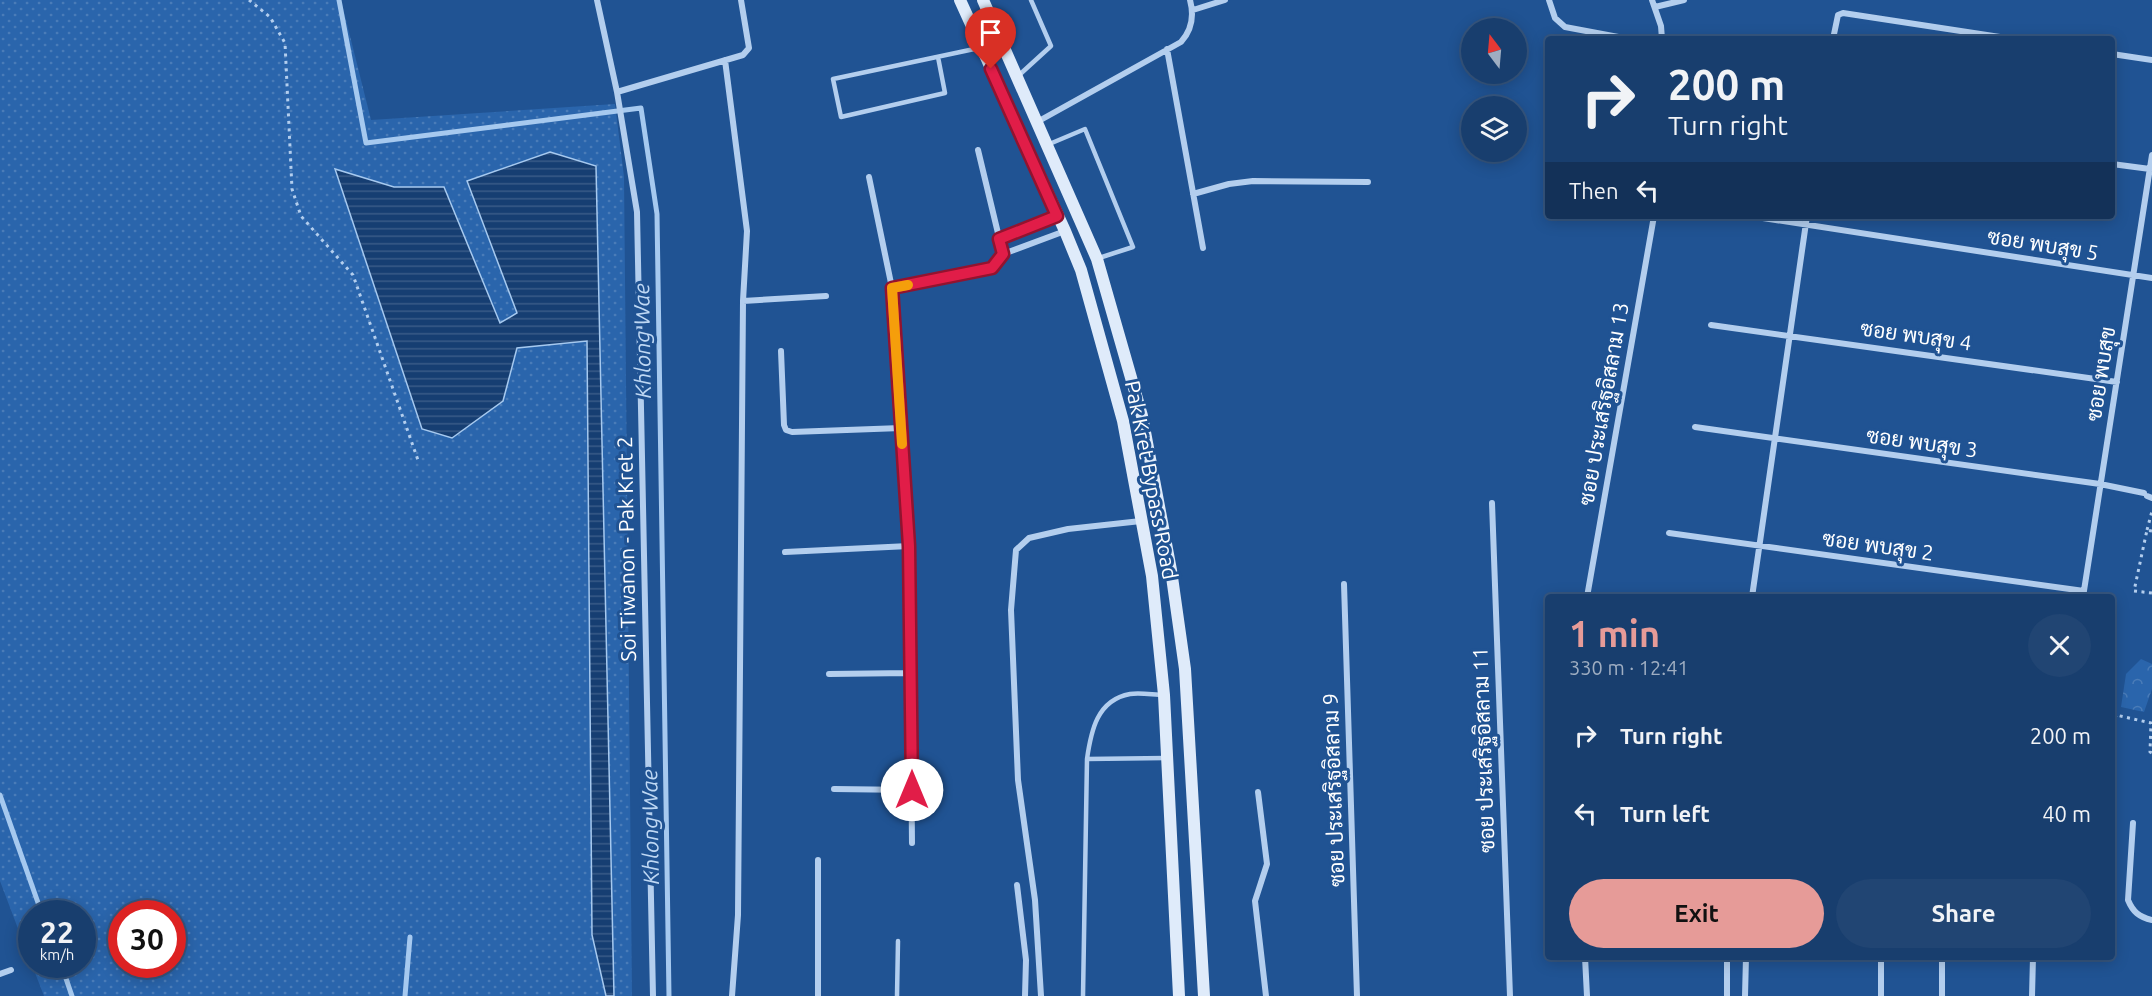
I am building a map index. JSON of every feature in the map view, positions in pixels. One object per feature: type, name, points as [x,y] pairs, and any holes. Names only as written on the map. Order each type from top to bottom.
[{"type":"main road","name":"Pak Kret Bypass Road","points":[[960,0],[1081,270],[1123,421],[1152,576],[1164,695],[1179,996]]},
{"type":"main road","name":"Pak Kret Bypass Road","points":[[983,0],[1097,259],[1142,416],[1171,570],[1185,669],[1204,996]]},
{"type":"street","name":"Soi Tiwanon - Pak Kret 2","points":[[597,0],[617,92],[637,212],[653,996]]},
{"type":"street","points":[[617,92],[743,55],[749,48],[741,0]]},
{"type":"street","points":[[1037,122],[1181,42],[1188,34],[1193,10],[1190,0]]},
{"type":"street","points":[[1193,10],[1225,0]]},
{"type":"street","points":[[1549,0],[1555,18],[1565,27],[1613,36]]},
{"type":"street","points":[[1662,36],[1654,3],[1684,0]]},
{"type":"street","points":[[1833,36],[1838,15],[1843,13],[1993,36]]},
{"type":"street","points":[[1167,50],[1203,248]]},
{"type":"street","points":[[2115,54],[2152,60]]},
{"type":"street","points":[[725,60],[747,231],[743,301],[738,915],[732,996]]},
{"type":"street","points":[[978,150],[1003,254]]},
{"type":"street","name":"ซอย พบสุข","points":[[2083,594],[2152,155]]},
{"type":"street","points":[[2115,164],[2150,170]]},
{"type":"street","points":[[869,177],[892,288],[909,546],[912,843]]},
{"type":"street","points":[[1193,194],[1229,184],[1253,181],[1368,182]]},
{"type":"street","points":[[999,239],[1057,216]]},
{"type":"street","name":"ซอย ประเสริฐอิสลาม 13","points":[[1588,594],[1653,219]]},
{"type":"street","name":"ซอย พบสุข 5","points":[[1769,219],[2152,278]]},
{"type":"street","points":[[1752,594],[1807,219]]},
{"type":"street","points":[[892,288],[992,268],[1003,254],[1065,231]]},
{"type":"street","points":[[743,301],[826,296]]},
{"type":"street","name":"ซอย พบสุข 4","points":[[1711,325],[2116,382]]},
{"type":"street","points":[[781,351],[783,425],[786,430],[792,432],[901,428]]},
{"type":"street","name":"ซอย พบสุข 3","points":[[1695,427],[2100,484],[2148,496]]},
{"type":"street","name":"ซอย ประเสริฐอิสลาม 11","points":[[1492,503],[1510,996]]},
{"type":"street","points":[[1041,996],[1035,900],[1018,780],[1011,610],[1017,550],[1029,538],[1068,529],[1142,521]]},
{"type":"street","name":"ซอย พบสุข 2","points":[[1669,533],[2083,594]]},
{"type":"street","points":[[785,552],[909,546]]},
{"type":"street","name":"ซอย ประเสริฐอิสลาม 9","points":[[1344,584],[1357,996]]},
{"type":"street","points":[[829,674],[910,673]]},
{"type":"street","points":[[834,789],[912,790]]},
{"type":"street","points":[[1258,792],[1267,864],[1256,901],[1266,996]]},
{"type":"street","points":[[2133,823],[2128,900],[2133,911],[2152,920]]},
{"type":"street","points":[[818,860],[818,996]]},
{"type":"street","points":[[1017,885],[1026,960],[1025,996]]},
{"type":"street","points":[[1586,960],[1587,996]]},
{"type":"street","points":[[1726,960],[1727,996]]},
{"type":"street","points":[[1745,996],[1746,960]]},
{"type":"street","points":[[1881,960],[1881,996]]},
{"type":"street","points":[[1942,960],[1942,996]]},
{"type":"street","points":[[2032,996],[2033,960]]},
{"type":"street","points":[[0,974],[11,970]]},
{"type":"lane","points":[[1017,77],[1051,46],[1030,0]]},
{"type":"lane","points":[[938,57],[945,93],[841,117],[833,79],[938,57],[982,48]]},
{"type":"lane","points":[[1047,145],[1085,129],[1133,247],[1097,259]]},
{"type":"lane","points":[[1083,996],[1087,759],[1090,734],[1099,714],[1111,702],[1131,694],[1164,695]]},
{"type":"lane","points":[[1087,759],[1166,758]]},
{"type":"lane","points":[[897,996],[898,941]]},
{"type":"path","points":[[249,0],[270,17],[285,43],[292,189],[301,216],[353,275],[419,463]]},
{"type":"path","points":[[2152,511],[2134,591],[2152,593]]},
{"type":"path","points":[[2147,530],[2152,531]]},
{"type":"path","points":[[2115,720],[2116,715],[2151,723],[2150,752],[2152,753]]},
{"type":"green space","points":[[0,0],[341,0],[371,120],[615,104],[624,177],[632,996],[44,996],[37,978],[96,978],[96,900],[18,900],[18,929],[0,881]]},
{"type":"green space","points":[[2141,659],[2152,664],[2152,689],[2144,712],[2121,707],[2126,674]]},
{"type":"shaded area","points":[[550,152],[596,166],[614,996],[606,996],[592,935],[587,341],[517,348],[503,401],[452,438],[422,429],[335,169],[394,187],[444,187],[500,323],[517,313],[467,181]]},
{"type":"waterway","name":"Khlong Wae","points":[[339,0],[366,143],[641,108],[657,214],[669,996]]},
{"type":"waterway","points":[[0,795],[37,900]]},
{"type":"waterway","points":[[405,996],[410,937]]},
{"type":"waterway","points":[[66,978],[72,996]]},
{"type":"slow traffic","points":[[902,444],[892,288],[908,285]]},
{"type":"route","points":[[912,790],[909,546],[892,288],[992,268],[1003,254],[999,239],[1057,216],[991,69]]}]
